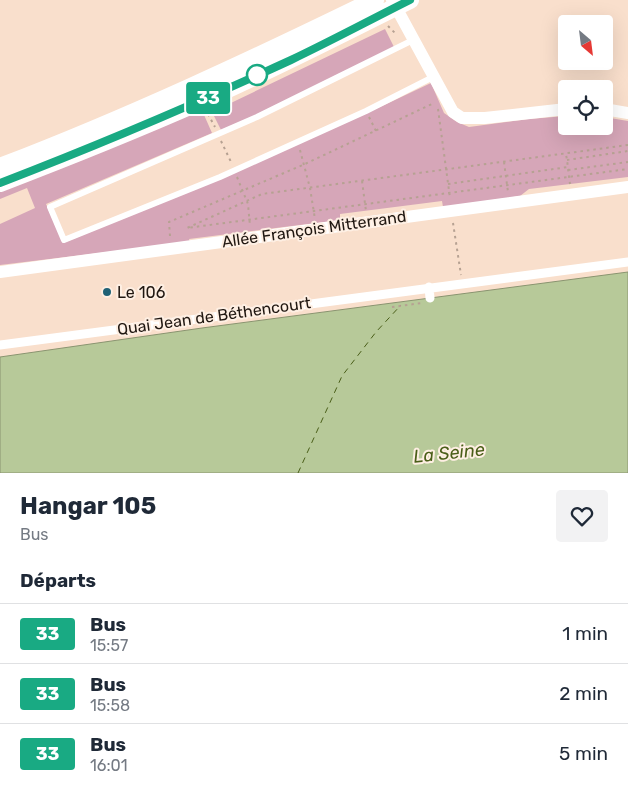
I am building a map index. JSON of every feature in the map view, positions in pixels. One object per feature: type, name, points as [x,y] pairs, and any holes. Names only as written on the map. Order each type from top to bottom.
[{"type":"main road","points":[[0,167],[60,144],[195,86],[375,0]]},
{"type":"main road","points":[[0,183],[125,134],[202,101],[293,59],[399,2]]},
{"type":"street","points":[[399,2],[413,40],[453,112],[462,118],[485,118],[558,110]]},
{"type":"street","points":[[613,111],[628,113]]},
{"type":"street","name":"Allée François Mitterrand","points":[[0,272],[628,187]]},
{"type":"street","name":"Quai Jean de Béthencourt","points":[[0,344],[628,262]]},
{"type":"street","points":[[429,288],[430,298]]},
{"type":"lane","points":[[413,40],[257,117],[50,206],[64,240],[250,163],[366,111],[433,77]]},
{"type":"path","points":[[445,97],[436,102],[463,283]]},
{"type":"path","points":[[368,114],[376,131]]},
{"type":"path","points":[[298,146],[305,164],[316,229]]},
{"type":"path","points":[[628,146],[262,194],[186,228],[628,170]]},
{"type":"path","points":[[567,160],[628,151]]},
{"type":"path","points":[[566,154],[572,194]]},
{"type":"path","points":[[504,162],[510,203]]},
{"type":"path","points":[[448,184],[628,162]]},
{"type":"path","points":[[362,181],[368,222]]},
{"type":"path","points":[[392,307],[430,302],[430,298]]},
{"type":"shaded area","points":[[385,29],[394,47],[264,112],[221,130],[212,112]]},
{"type":"shaded area","points":[[431,83],[444,113],[457,122],[469,127],[558,117],[558,135],[613,135],[613,118],[628,121],[628,177],[529,189],[520,196],[443,207],[442,201],[340,214],[340,220],[189,239],[190,242],[0,265],[0,224],[35,208],[27,188],[0,199],[0,189],[201,108],[212,133],[46,204],[63,243],[248,166]]},
{"type":"water","name":"La Seine","points":[[628,272],[628,473],[0,473],[0,357],[202,328]]},
{"type":"ferry route","points":[[298,473],[342,376],[376,332],[401,305]]},
{"type":"bus line","name":"33","points":[[0,183],[125,134],[202,101],[293,59],[410,0]]},
{"type":"place","name":"Le 106","points":[[107,292]]}]
